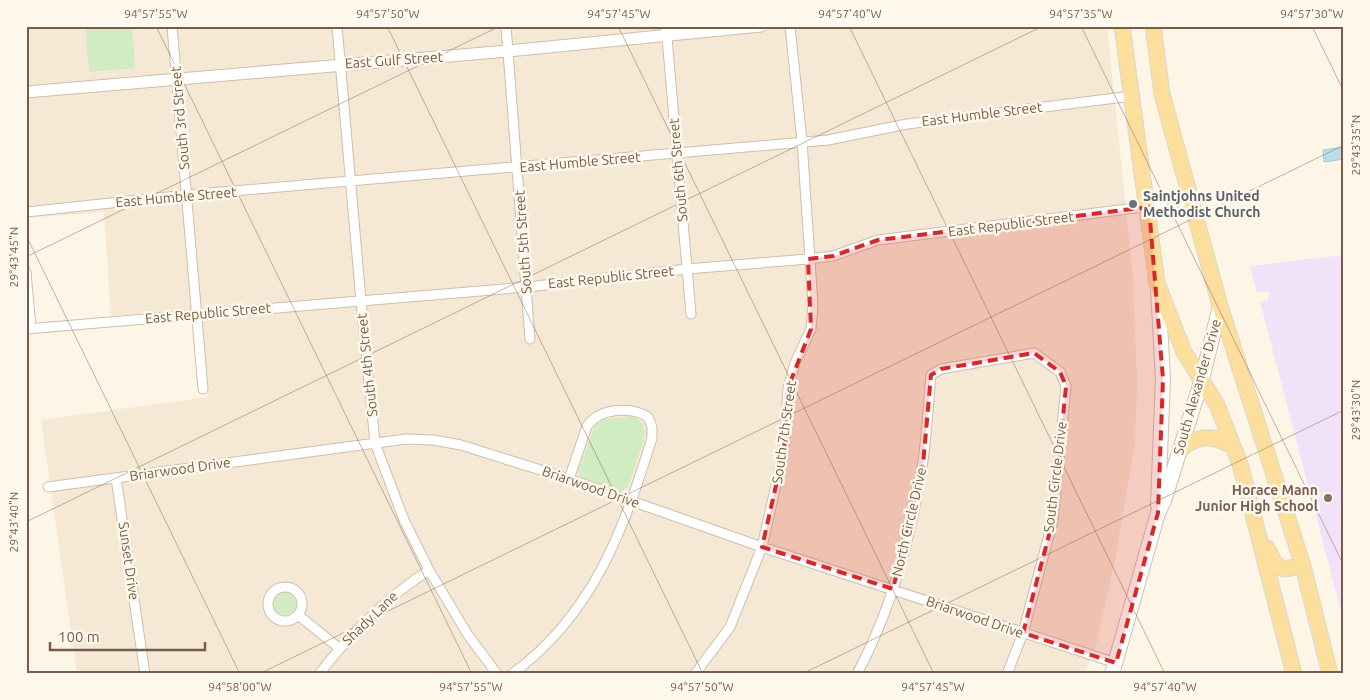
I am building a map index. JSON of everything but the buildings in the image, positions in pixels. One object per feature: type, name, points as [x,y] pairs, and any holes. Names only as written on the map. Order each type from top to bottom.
[{"type":"main road","name":"South Alexander Drive","points":[[1122,26],[1157,283],[1163,379],[1158,513]]},
{"type":"main road","name":"South Alexander Drive","points":[[1114,668],[1158,513],[1164,501],[1202,379],[1220,306],[1162,94],[1153,26]]},
{"type":"main road","points":[[1157,283],[1184,352],[1217,405],[1240,464],[1294,674]]},
{"type":"main road","points":[[1220,306],[1303,566],[1330,674]]},
{"type":"main road","points":[[1180,449],[1192,441],[1206,437],[1215,437],[1233,446]]},
{"type":"main road","points":[[1256,524],[1275,564],[1284,569],[1303,566]]},
{"type":"street","name":"South 3rd Street","points":[[172,26],[203,388]]},
{"type":"street","name":"South 4th Street","points":[[337,26],[361,301],[376,443],[404,520],[429,570],[468,635],[497,674]]},
{"type":"street","name":"South 5th Street","points":[[506,26],[530,339]]},
{"type":"street","name":"East Gulf Street","points":[[26,92],[508,51],[666,31],[761,26]]},
{"type":"street","name":"South 7th Street","points":[[695,674],[730,627],[762,547],[784,450],[788,388],[795,363],[811,329],[813,305],[808,260],[802,141],[790,26]]},
{"type":"street","name":"South 6th Street","points":[[666,31],[691,314]]},
{"type":"street","name":"East Humble Street","points":[[26,212],[186,195],[828,140],[907,124],[1132,96]]},
{"type":"street","name":"East Republic Street","points":[[29,329],[527,287],[687,269],[808,260],[833,256],[878,240],[1192,201]]},
{"type":"street","points":[[26,272],[29,329]]},
{"type":"street","name":"South Circle Drive","points":[[972,364],[1034,353],[1060,372],[1066,386],[1053,520],[1023,633],[1007,674]]},
{"type":"street","name":"North Circle Drive","points":[[857,674],[871,648],[893,589],[913,515],[923,464],[931,375],[941,369],[972,364]]},
{"type":"street","points":[[512,674],[547,643],[591,591],[633,502],[652,438],[652,427],[648,417],[640,412],[631,410],[599,415],[592,419],[587,426],[569,479]]},
{"type":"street","name":"Briarwood Drive","points":[[48,487],[406,439],[462,445],[569,479],[762,547],[1023,633],[1114,668]]},
{"type":"street","name":"Sunset Drive","points":[[116,478],[145,674]]},
{"type":"street","name":"Shady Lane","points":[[319,674],[339,648],[401,589],[429,570]]},
{"type":"street","points":[[298,615],[339,648]]},
{"type":"highlighted area","points":[[1149,207],[1163,379],[1158,513],[1116,663],[1023,633],[1053,520],[1066,386],[1060,372],[1034,353],[941,369],[931,375],[923,465],[893,589],[762,547],[784,450],[788,388],[811,329],[808,259],[833,256],[878,240]]},
{"type":"shaded area","points":[[26,26],[1107,26],[1133,279],[1137,382],[1135,444],[1114,564],[1097,642],[1085,674],[77,674],[41,420],[208,397],[200,309],[111,316],[104,212],[26,218]]},
{"type":"shaded area","name":"Horace Mann Junior High School","points":[[1344,255],[1344,623],[1260,302],[1268,301],[1269,292],[1257,292],[1250,266]]},
{"type":"green space","points":[[85,26],[132,26],[135,68],[89,72]]},
{"type":"green space","points":[[632,416],[642,424],[645,436],[628,487],[621,491],[581,477],[578,471],[595,425],[602,420]]},
{"type":"green space","points":[[284,591],[292,595],[296,603],[292,611],[284,615],[276,611],[272,603],[276,595]]},
{"type":"water","points":[[1344,147],[1344,159],[1324,162],[1323,150]]},
{"type":"place","name":"Saintjohns United Methodist Church","points":[[1133,204]]},
{"type":"place","name":"Horace Mann Junior High School","points":[[1328,498]]}]
